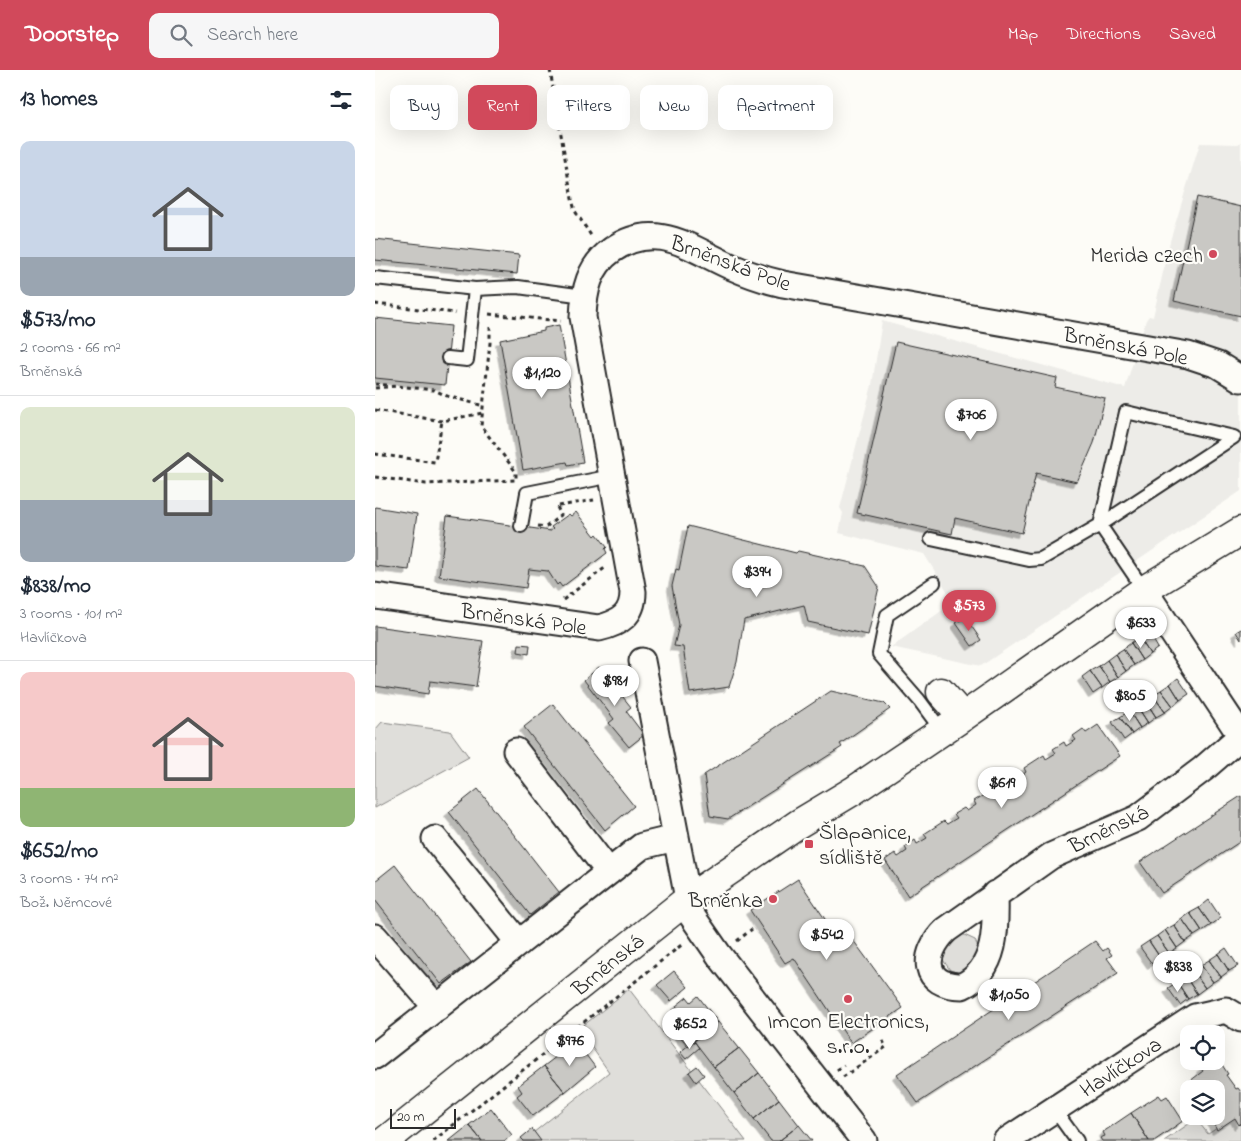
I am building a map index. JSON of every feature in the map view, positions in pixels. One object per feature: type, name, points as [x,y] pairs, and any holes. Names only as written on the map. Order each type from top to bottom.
[{"type":"street","name":"Brněnská Pole","points":[[375,596],[599,628],[617,624],[628,613],[633,603],[633,592],[601,478],[583,317],[584,296],[590,278],[608,252],[620,244],[643,236],[667,238],[747,273],[783,284],[1188,355],[1218,365],[1241,379]]},
{"type":"street","name":"Brněnská","points":[[385,1141],[685,901],[797,824],[853,791],[952,724],[1144,590],[1241,531]]},
{"type":"street","name":"Brněnská","points":[[995,894],[1051,856],[1139,818],[1203,769],[1240,737],[1144,590]]},
{"type":"street","points":[[643,661],[685,901],[700,930],[865,1141]]},
{"type":"street","points":[[941,692],[952,724]]},
{"type":"street","points":[[516,751],[609,872]]},
{"type":"street","points":[[435,838],[519,943]]},
{"type":"street","points":[[375,1056],[642,846],[675,838]]},
{"type":"street","points":[[375,937],[437,1008]]},
{"type":"street","name":"Havlíčkova","points":[[1007,1141],[1195,1017],[1226,1010],[1241,1019]]},
{"type":"street","points":[[375,1137],[378,1141]]},
{"type":"lane","points":[[375,278],[474,293],[492,288],[518,287],[584,296]]},
{"type":"lane","points":[[448,358],[467,360],[474,293]]},
{"type":"lane","points":[[931,539],[1035,560],[1041,559],[1100,525],[1108,520],[1234,437],[1127,412],[1100,525],[1144,590]]},
{"type":"lane","points":[[521,526],[527,493],[601,478]]},
{"type":"lane","points":[[934,583],[887,615],[879,654],[919,700],[952,724]]},
{"type":"lane","name":"Havlíčkova","points":[[1054,1109],[1077,1141]]},
{"type":"path","points":[[550,70],[575,211],[594,238],[608,252]]},
{"type":"path","points":[[492,288],[489,315],[565,320]]},
{"type":"path","points":[[375,304],[457,313],[460,296],[474,293]]},
{"type":"path","points":[[375,477],[426,484],[516,480],[516,472],[481,426],[490,343],[489,325]]},
{"type":"path","points":[[375,386],[434,390],[447,396],[483,406]]},
{"type":"path","points":[[375,410],[442,421],[483,413]]},
{"type":"path","points":[[375,454],[435,462],[442,421]]},
{"type":"path","points":[[594,500],[601,478]]},
{"type":"path","points":[[549,508],[602,499]]},
{"type":"path","points":[[535,520],[533,525],[546,527],[561,515],[557,507]]},
{"type":"path","points":[[561,602],[613,561]]},
{"type":"path","points":[[433,1141],[700,930]]},
{"type":"path","points":[[835,1082],[886,1047],[883,1041]]},
{"type":"shaded area","points":[[1241,142],[1241,491],[981,666],[891,647],[954,602],[924,554],[839,533],[843,513],[840,508],[872,385],[882,321],[1125,388],[1146,320],[1149,316],[1153,317],[1170,241],[1200,143],[1238,144]]},
{"type":"shaded area","points":[[382,722],[450,731],[469,757],[375,808],[375,730]]},
{"type":"shaded area","points":[[960,933],[975,940],[980,953],[962,974],[950,970],[941,957],[947,938]]},
{"type":"shaded area","points":[[629,989],[746,1141],[523,1141],[609,1072],[579,1029]]},
{"type":"shaded area","points":[[1241,1112],[1241,1141],[1164,1141],[1187,1125],[1201,1125],[1208,1134],[1222,1125],[1225,1125],[1225,1123]]},
{"type":"building","name":"Merida czech","points":[[1197,197],[1241,207],[1241,316],[1174,301]]},
{"type":"building","points":[[375,239],[519,255],[517,274],[375,260]]},
{"type":"building","points":[[375,318],[451,326],[445,385],[375,378]]},
{"type":"building","points":[[559,325],[583,462],[568,465],[567,462],[523,470],[500,340],[544,331],[544,328]]},
{"type":"building","points":[[896,342],[1057,378],[1055,387],[1105,398],[1094,443],[1077,482],[1036,473],[1022,533],[955,518],[952,534],[857,513]]},
{"type":"building","points":[[375,507],[417,514],[409,570],[375,566]]},
{"type":"building","points":[[576,512],[595,536],[597,534],[607,547],[605,549],[607,553],[562,587],[559,583],[557,585],[548,571],[529,569],[526,588],[439,576],[447,516],[551,531],[553,529],[551,527],[569,514],[571,516]]},
{"type":"building","points":[[688,526],[796,553],[798,551],[865,566],[879,587],[868,635],[808,622],[804,605],[744,620],[737,662],[729,687],[690,693],[683,647],[674,646],[679,625],[672,586],[676,569],[679,570]]},
{"type":"building","points":[[965,617],[981,640],[972,646],[956,623]]},
{"type":"building","points":[[375,626],[483,641],[476,687],[430,681],[428,694],[375,686]]},
{"type":"building","points":[[1241,629],[1241,640],[1236,632]]},
{"type":"building","points":[[1148,631],[1158,648],[1150,654],[1139,637]]},
{"type":"building","points":[[1139,637],[1150,654],[1142,660],[1131,643]]},
{"type":"building","points":[[1131,643],[1142,660],[1134,665],[1123,649]]},
{"type":"building","points":[[519,644],[530,645],[529,654],[518,652]]},
{"type":"building","points":[[1123,649],[1134,665],[1126,671],[1115,654]]},
{"type":"building","points":[[1115,654],[1126,671],[1118,677],[1107,660]]},
{"type":"building","points":[[1107,660],[1118,677],[1110,682],[1099,666]]},
{"type":"building","points":[[1099,666],[1110,682],[1102,688],[1090,671]]},
{"type":"building","points":[[599,667],[631,707],[626,711],[644,735],[629,747],[609,723],[614,719],[584,680]]},
{"type":"building","points":[[1090,671],[1102,688],[1093,694],[1082,677]]},
{"type":"building","points":[[1178,678],[1189,694],[1180,700],[1170,684]]},
{"type":"building","points":[[1170,684],[1180,700],[1173,706],[1161,690]]},
{"type":"building","points":[[1161,690],[1173,706],[1165,712],[1153,695]]},
{"type":"building","points":[[831,691],[884,703],[890,709],[840,744],[842,747],[728,819],[710,816],[704,775]]},
{"type":"building","points":[[1153,695],[1165,712],[1156,717],[1145,700]]},
{"type":"building","points":[[1145,700],[1156,717],[1148,723],[1137,706]]},
{"type":"building","points":[[553,704],[634,806],[605,830],[524,727]]},
{"type":"building","points":[[1137,706],[1148,723],[1140,728],[1129,711]]},
{"type":"building","points":[[1129,711],[1140,728],[1132,734],[1120,717]]},
{"type":"building","points":[[1120,717],[1132,734],[1124,740],[1112,722]]},
{"type":"building","points":[[1098,725],[1120,756],[908,896],[885,860],[895,853],[898,857],[907,851],[905,847],[915,840],[917,844],[927,838],[924,834],[944,821],[947,824],[957,818],[954,814],[964,808],[967,811],[976,805],[974,801],[995,788],[997,792],[1007,785],[1004,781],[1014,775],[1017,779],[1026,772],[1024,768],[1044,755],[1046,759],[1056,753],[1053,749],[1064,742],[1066,746],[1076,740],[1073,736],[1083,729],[1086,733]]},
{"type":"building","points":[[478,789],[559,892],[530,915],[449,812]]},
{"type":"building","points":[[1241,796],[1241,841],[1162,893],[1140,862]]},
{"type":"building","points":[[395,865],[471,962],[441,984],[375,900],[375,881]]},
{"type":"building","points":[[798,879],[833,931],[842,925],[903,1008],[851,1043],[794,958],[785,963],[750,910]]},
{"type":"building","points":[[1209,900],[1221,918],[1211,925],[1199,908]]},
{"type":"building","points":[[1199,908],[1211,925],[1202,931],[1190,913]]},
{"type":"building","points":[[1190,913],[1202,931],[1194,936],[1182,919]]},
{"type":"building","points":[[1182,919],[1194,936],[1185,942],[1174,925]]},
{"type":"building","points":[[1174,925],[1185,942],[1177,948],[1165,930]]},
{"type":"building","points":[[1165,930],[1177,948],[1169,953],[1157,936]]},
{"type":"building","points":[[1157,936],[1169,953],[1161,959],[1149,941]]},
{"type":"building","points":[[1095,941],[1103,951],[1107,948],[1112,955],[1107,958],[1118,973],[918,1103],[897,1074]]},
{"type":"building","points":[[1149,941],[1161,959],[1152,964],[1140,947]]},
{"type":"building","points":[[1226,948],[1238,966],[1229,971],[1218,954]]},
{"type":"building","points":[[1218,954],[1229,971],[1221,977],[1209,960]]},
{"type":"building","points":[[1209,960],[1221,977],[1213,982],[1201,965]]},
{"type":"building","points":[[1201,965],[1213,982],[1205,988],[1193,971]]},
{"type":"building","points":[[674,971],[688,987],[671,1001],[657,985]]},
{"type":"building","points":[[1193,971],[1205,988],[1197,994],[1185,976]]},
{"type":"building","points":[[1185,976],[1197,994],[1188,999],[1177,982]]},
{"type":"building","points":[[1177,982],[1188,999],[1180,1005],[1168,988]]},
{"type":"building","points":[[698,996],[718,1022],[688,1046],[675,1030],[681,1026],[673,1016],[680,1011],[676,1006],[687,997],[691,1002]]},
{"type":"building","points":[[718,1022],[739,1048],[714,1067],[694,1041]]},
{"type":"building","points":[[694,1041],[699,1048],[686,1059],[680,1052]]},
{"type":"building","points":[[570,1046],[575,1051],[580,1047],[595,1067],[565,1092],[544,1066]]},
{"type":"building","points":[[739,1048],[759,1073],[734,1093],[714,1067]]},
{"type":"building","points":[[544,1066],[565,1092],[533,1116],[517,1096],[522,1092],[518,1086]]},
{"type":"building","points":[[697,1066],[704,1075],[696,1082],[689,1072]]},
{"type":"building","points":[[1225,1069],[1228,1074],[1226,1075],[1236,1089],[1238,1088],[1241,1092],[1241,1123],[1239,1125],[1235,1118],[1225,1125],[1225,1080],[1191,1080],[1203,1071]]},
{"type":"building","points":[[759,1073],[779,1099],[754,1119],[734,1093]]},
{"type":"building","points":[[1159,1095],[1162,1099],[1167,1096],[1180,1116],[1180,1123],[1154,1141],[1149,1141],[1131,1113]]},
{"type":"building","points":[[779,1099],[799,1125],[779,1141],[771,1141],[754,1119]]},
{"type":"building","points":[[491,1108],[512,1135],[504,1141],[482,1141],[469,1125]]},
{"type":"building","points":[[1131,1113],[1149,1141],[1102,1141],[1100,1138],[1105,1136],[1103,1132]]},
{"type":"building","points":[[469,1125],[482,1141],[449,1141]]},
{"type":"building","points":[[799,1125],[812,1141],[779,1141]]},
{"type":"building","points":[[1214,1125],[1224,1125],[1217,1130]]},
{"type":"building","points":[[532,1129],[541,1141],[524,1141],[521,1138]]},
{"type":"place","name":"Merida czech","points":[[1213,254]]},
{"type":"place","name":"Šlapanice, sídliště","points":[[809,844]]},
{"type":"place","name":"Brněnka","points":[[773,899]]},
{"type":"place","name":"Imcon Electronics, s.r.o.","points":[[848,999]]}]
